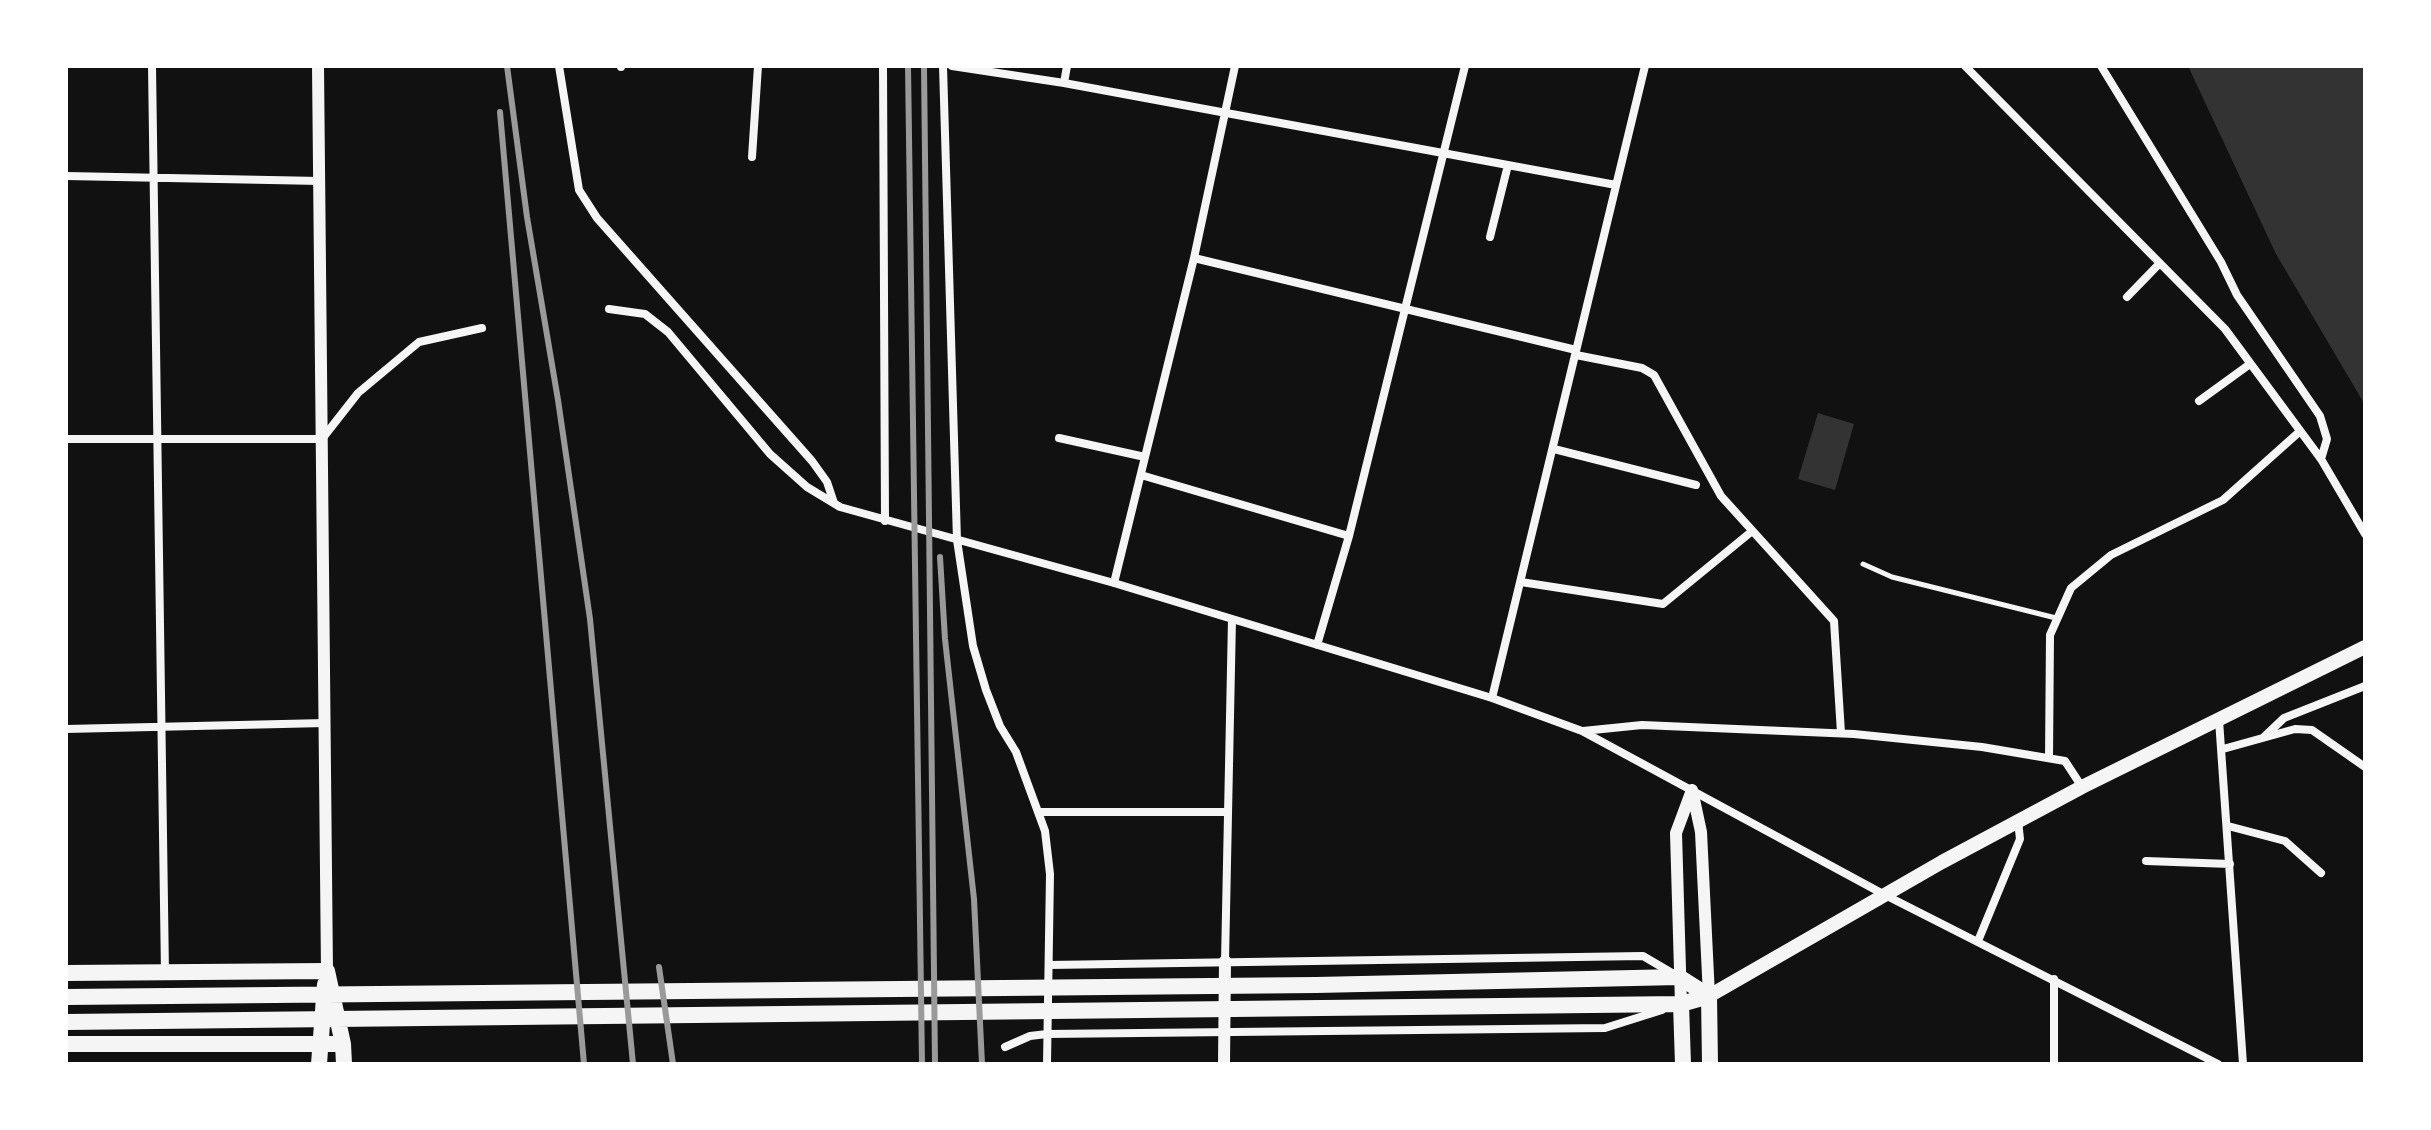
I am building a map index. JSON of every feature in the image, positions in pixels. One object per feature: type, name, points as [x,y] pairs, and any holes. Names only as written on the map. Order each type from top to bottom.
[{"type":"main road","points":[[66,1022],[1681,1004],[1709,996],[2082,787],[2365,647]]},
{"type":"main road","points":[[66,973],[327,971]]},
{"type":"main road","points":[[319,1064],[327,971]]},
{"type":"main road","points":[[327,971],[343,1044],[344,1064]]},
{"type":"main road","points":[[66,997],[1316,985],[1679,977],[1709,996]]},
{"type":"main road","points":[[1709,996],[1710,1064]]},
{"type":"main road","points":[[1681,1004],[1683,1064]]},
{"type":"main road","points":[[66,1044],[343,1044]]},
{"type":"street","points":[[152,66],[165,973]]},
{"type":"street","points":[[318,66],[327,971]]},
{"type":"street","points":[[559,66],[579,190],[597,218],[812,461],[827,482],[834,503]]},
{"type":"street","points":[[752,157],[758,66]]},
{"type":"street","points":[[883,66],[885,521]]},
{"type":"street","points":[[943,66],[957,540],[973,646],[981,675],[1045,831],[1050,874],[1047,1064]]},
{"type":"street","points":[[952,66],[1064,83],[1616,185]]},
{"type":"street","points":[[1064,83],[1067,66]]},
{"type":"street","points":[[1114,583],[1194,258],[1235,66]]},
{"type":"street","points":[[1317,645],[1349,536],[1465,66]]},
{"type":"street","points":[[1492,698],[1645,66]]},
{"type":"street","points":[[1965,66],[2225,329],[2298,433],[2321,459],[2365,534]]},
{"type":"street","points":[[2101,66],[2221,262],[2237,295],[2320,416],[2327,439],[2321,459]]},
{"type":"street","points":[[1490,237],[1508,165]]},
{"type":"street","points":[[66,176],[320,181]]},
{"type":"street","points":[[1194,258],[1642,368],[1654,375],[1721,496],[1834,621],[1841,733]]},
{"type":"street","points":[[2127,297],[2160,263]]},
{"type":"street","points":[[609,309],[645,314],[668,332],[722,401],[770,454],[807,487],[834,503],[885,521],[1114,583],[1492,698],[1582,731],[1885,895],[2218,1064]]},
{"type":"street","points":[[322,439],[358,393],[419,342],[482,328]]},
{"type":"street","points":[[2199,401],[2250,364]]},
{"type":"street","points":[[2049,758],[2049,655],[2056,618],[2071,588],[2111,555],[2223,500],[2298,433]]},
{"type":"street","points":[[1059,438],[1145,457]]},
{"type":"street","points":[[66,439],[322,439]]},
{"type":"street","points":[[1554,449],[1696,485]]},
{"type":"street","points":[[1141,475],[1349,536]]},
{"type":"street","points":[[1521,582],[1663,604],[1751,532]]},
{"type":"street","points":[[1224,1064],[1232,619]]},
{"type":"street","points":[[2263,737],[2284,718],[2365,686]]},
{"type":"street","points":[[2219,720],[2243,1064]]},
{"type":"street","points":[[66,729],[325,723]]},
{"type":"street","points":[[1582,731],[1642,725],[1841,733],[1982,747],[2065,761],[2082,787]]},
{"type":"street","points":[[2223,749],[2295,729],[2312,730],[2365,767]]},
{"type":"street","points":[[1005,1047],[1030,1036],[1047,1034],[1605,1028],[1681,1004],[1676,833],[1692,790]]},
{"type":"street","points":[[1692,790],[1701,832],[1709,996]]},
{"type":"street","points":[[1038,812],[1228,812]]},
{"type":"street","points":[[1978,941],[2020,839],[2018,821]]},
{"type":"street","points":[[2228,826],[2285,841],[2321,873]]},
{"type":"street","points":[[2146,861],[2230,864]]},
{"type":"street","points":[[1049,965],[1643,956],[1679,977]]},
{"type":"street","points":[[2054,979],[2054,1064]]},
{"type":"lane","points":[[1863,564],[1892,577],[2056,618]]},
{"type":"shaded area","points":[[2188,66],[2365,66],[2365,405],[2276,254]]},
{"type":"shaded area","points":[[1818,413],[1854,424],[1835,490],[1798,479]]},
{"type":"railway","points":[[507,66],[527,217],[590,619],[633,1064]]},
{"type":"railway","points":[[908,66],[922,1064]]},
{"type":"railway","points":[[924,66],[935,1064]]},
{"type":"railway","points":[[500,112],[584,1064]]},
{"type":"railway","points":[[940,557],[945,639],[974,899],[982,1064]]},
{"type":"railway","points":[[659,967],[673,1064]]}]
